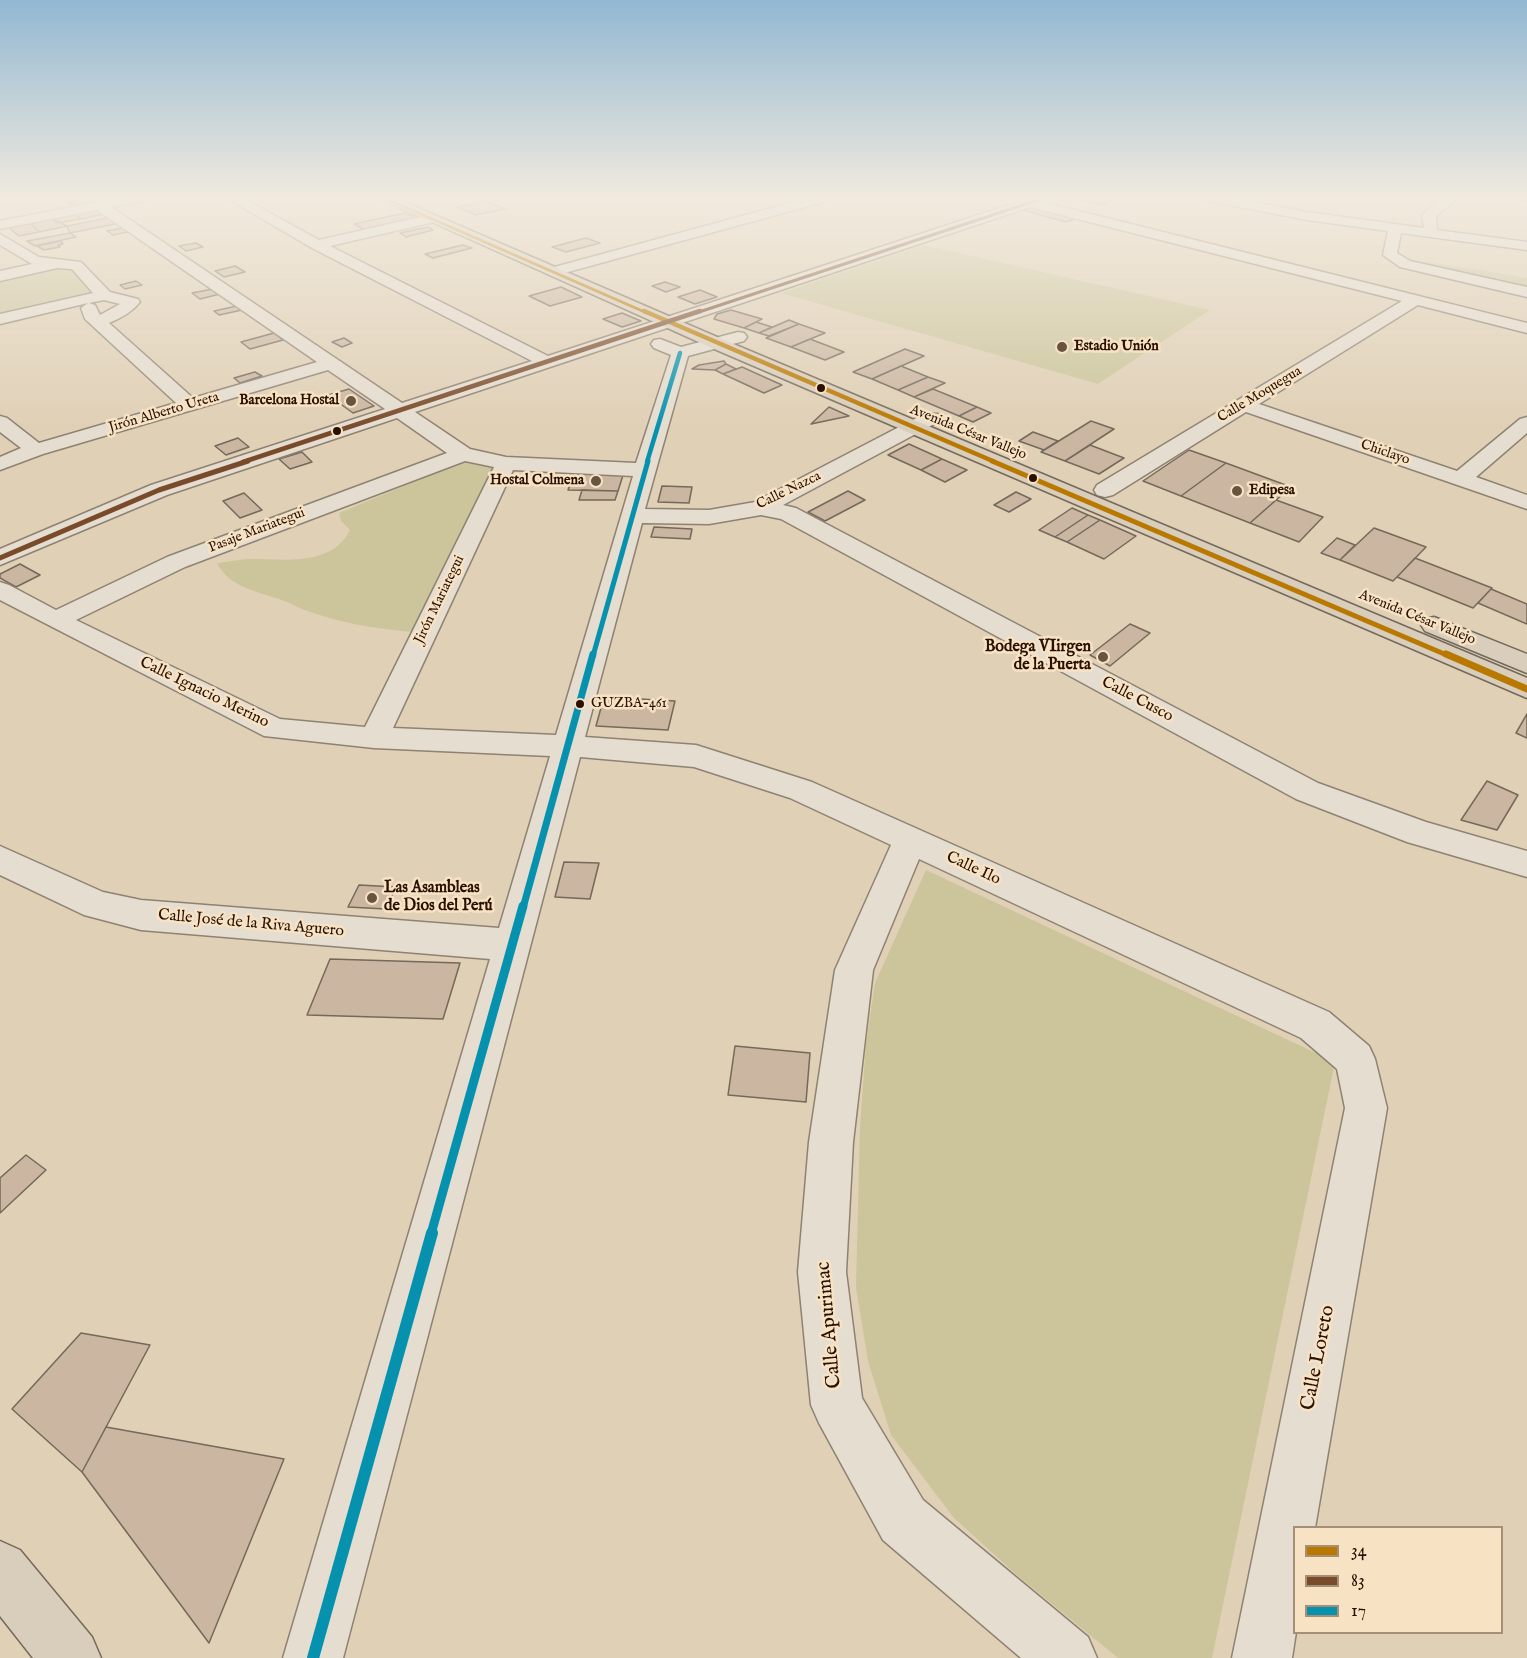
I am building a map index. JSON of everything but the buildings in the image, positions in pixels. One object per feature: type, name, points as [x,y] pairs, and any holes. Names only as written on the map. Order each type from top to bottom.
[{"type":"main road","name":"Avenida César Vallejo","points":[[556,274],[673,338],[728,341]]},
{"type":"main road","name":"Avenida César Vallejo","points":[[590,274],[686,315],[728,341],[1160,522],[1527,689]]},
{"type":"main road","name":"Avenida César Vallejo","points":[[922,422],[1105,490],[1160,522],[1373,600]]},
{"type":"main road","name":"Avenida César Vallejo","points":[[1417,618],[1527,664]]},
{"type":"main road","points":[[0,1570],[71,1658]]},
{"type":"street","points":[[85,274],[104,295]]},
{"type":"street","points":[[200,274],[463,454],[506,463],[645,470]]},
{"type":"street","points":[[375,274],[547,362]]},
{"type":"street","points":[[313,1658],[633,516],[673,338],[686,315],[811,274]]},
{"type":"street","points":[[1310,274],[1527,328]]},
{"type":"street","points":[[1450,274],[1527,292]]},
{"type":"street","points":[[104,295],[91,304],[88,309],[91,316],[190,406]]},
{"type":"street","points":[[0,319],[104,295],[132,302],[130,306],[99,322]]},
{"type":"street","points":[[1499,321],[1527,299]]},
{"type":"street","name":"Calle Moquegua","points":[[1105,490],[1414,301]]},
{"type":"street","points":[[634,333],[673,338]]},
{"type":"street","points":[[0,558],[159,490],[634,333],[728,341]]},
{"type":"street","name":"Jirón Alberto Ureta","points":[[0,464],[36,450],[330,364]]},
{"type":"street","name":"Chiclayo","points":[[1244,405],[1527,502]]},
{"type":"street","points":[[0,422],[36,450]]},
{"type":"street","name":"Calle Nazca","points":[[633,516],[709,517],[761,508],[922,422]]},
{"type":"street","points":[[1461,479],[1527,423]]},
{"type":"street","name":"Pasaje Mariategui","points":[[55,620],[176,562],[463,454]]},
{"type":"street","name":"Jirón Mariategui","points":[[374,738],[506,463]]},
{"type":"street","name":"Calle Cusco","points":[[761,508],[788,513],[1307,791],[1419,833],[1527,864]]},
{"type":"street","name":"Calle Ignacio Merino","points":[[0,590],[55,620],[275,729],[374,738],[569,746]]},
{"type":"street","name":"Calle Ilo","points":[[569,746],[696,756],[801,790],[1315,1026],[1355,1059]]},
{"type":"street","name":"Calle Apurimac","points":[[910,840],[854,970],[831,1142],[822,1272],[837,1405],[903,1520],[1067,1658]]},
{"type":"street","name":"Calle José de la Riva Aguero","points":[[0,859],[33,877],[97,905],[141,915],[513,945]]},
{"type":"street","name":"Calle Loreto","points":[[1262,1658],[1366,1108],[1355,1059]]},
{"type":"shaded area","points":[[18,274],[78,274],[95,294],[0,317],[0,278]]},
{"type":"shaded area","name":"Estadio Unión","points":[[836,274],[1053,274],[1210,310],[1098,384],[781,293]]},
{"type":"shaded area","points":[[1469,274],[1505,274],[1527,278],[1527,288]]},
{"type":"shaded area","points":[[464,461],[499,470],[412,632],[362,625],[313,613],[236,583],[222,571],[217,563],[246,559],[292,560],[332,550],[342,542],[350,530],[341,521],[339,513]]},
{"type":"shaded area","points":[[926,870],[1335,1062],[1212,1658],[1118,1658],[1018,1576],[954,1518],[891,1435],[868,1361],[856,1287],[860,1127],[866,1044],[875,983]]},
{"type":"transit line","name":"34","points":[[559,274],[1527,689]]},
{"type":"transit line","name":"83","points":[[0,558],[159,490],[813,274]]},
{"type":"transit line","name":"17","points":[[313,1658],[645,470],[680,353]]},
{"type":"place","name":"Estadio Unión","points":[[1062,347]]},
{"type":"place","name":"Barcelona Hostal","points":[[351,401]]},
{"type":"place","name":"Hostal Colmena","points":[[596,481]]},
{"type":"place","name":"Edipesa","points":[[1237,491]]},
{"type":"place","name":"Bodega VIirgen de la Puerta","points":[[1103,657]]},
{"type":"place","name":"GUZBA-461","points":[[580,704]]},
{"type":"place","name":"Las Asambleas de Dios del Perú","points":[[372,898]]}]
